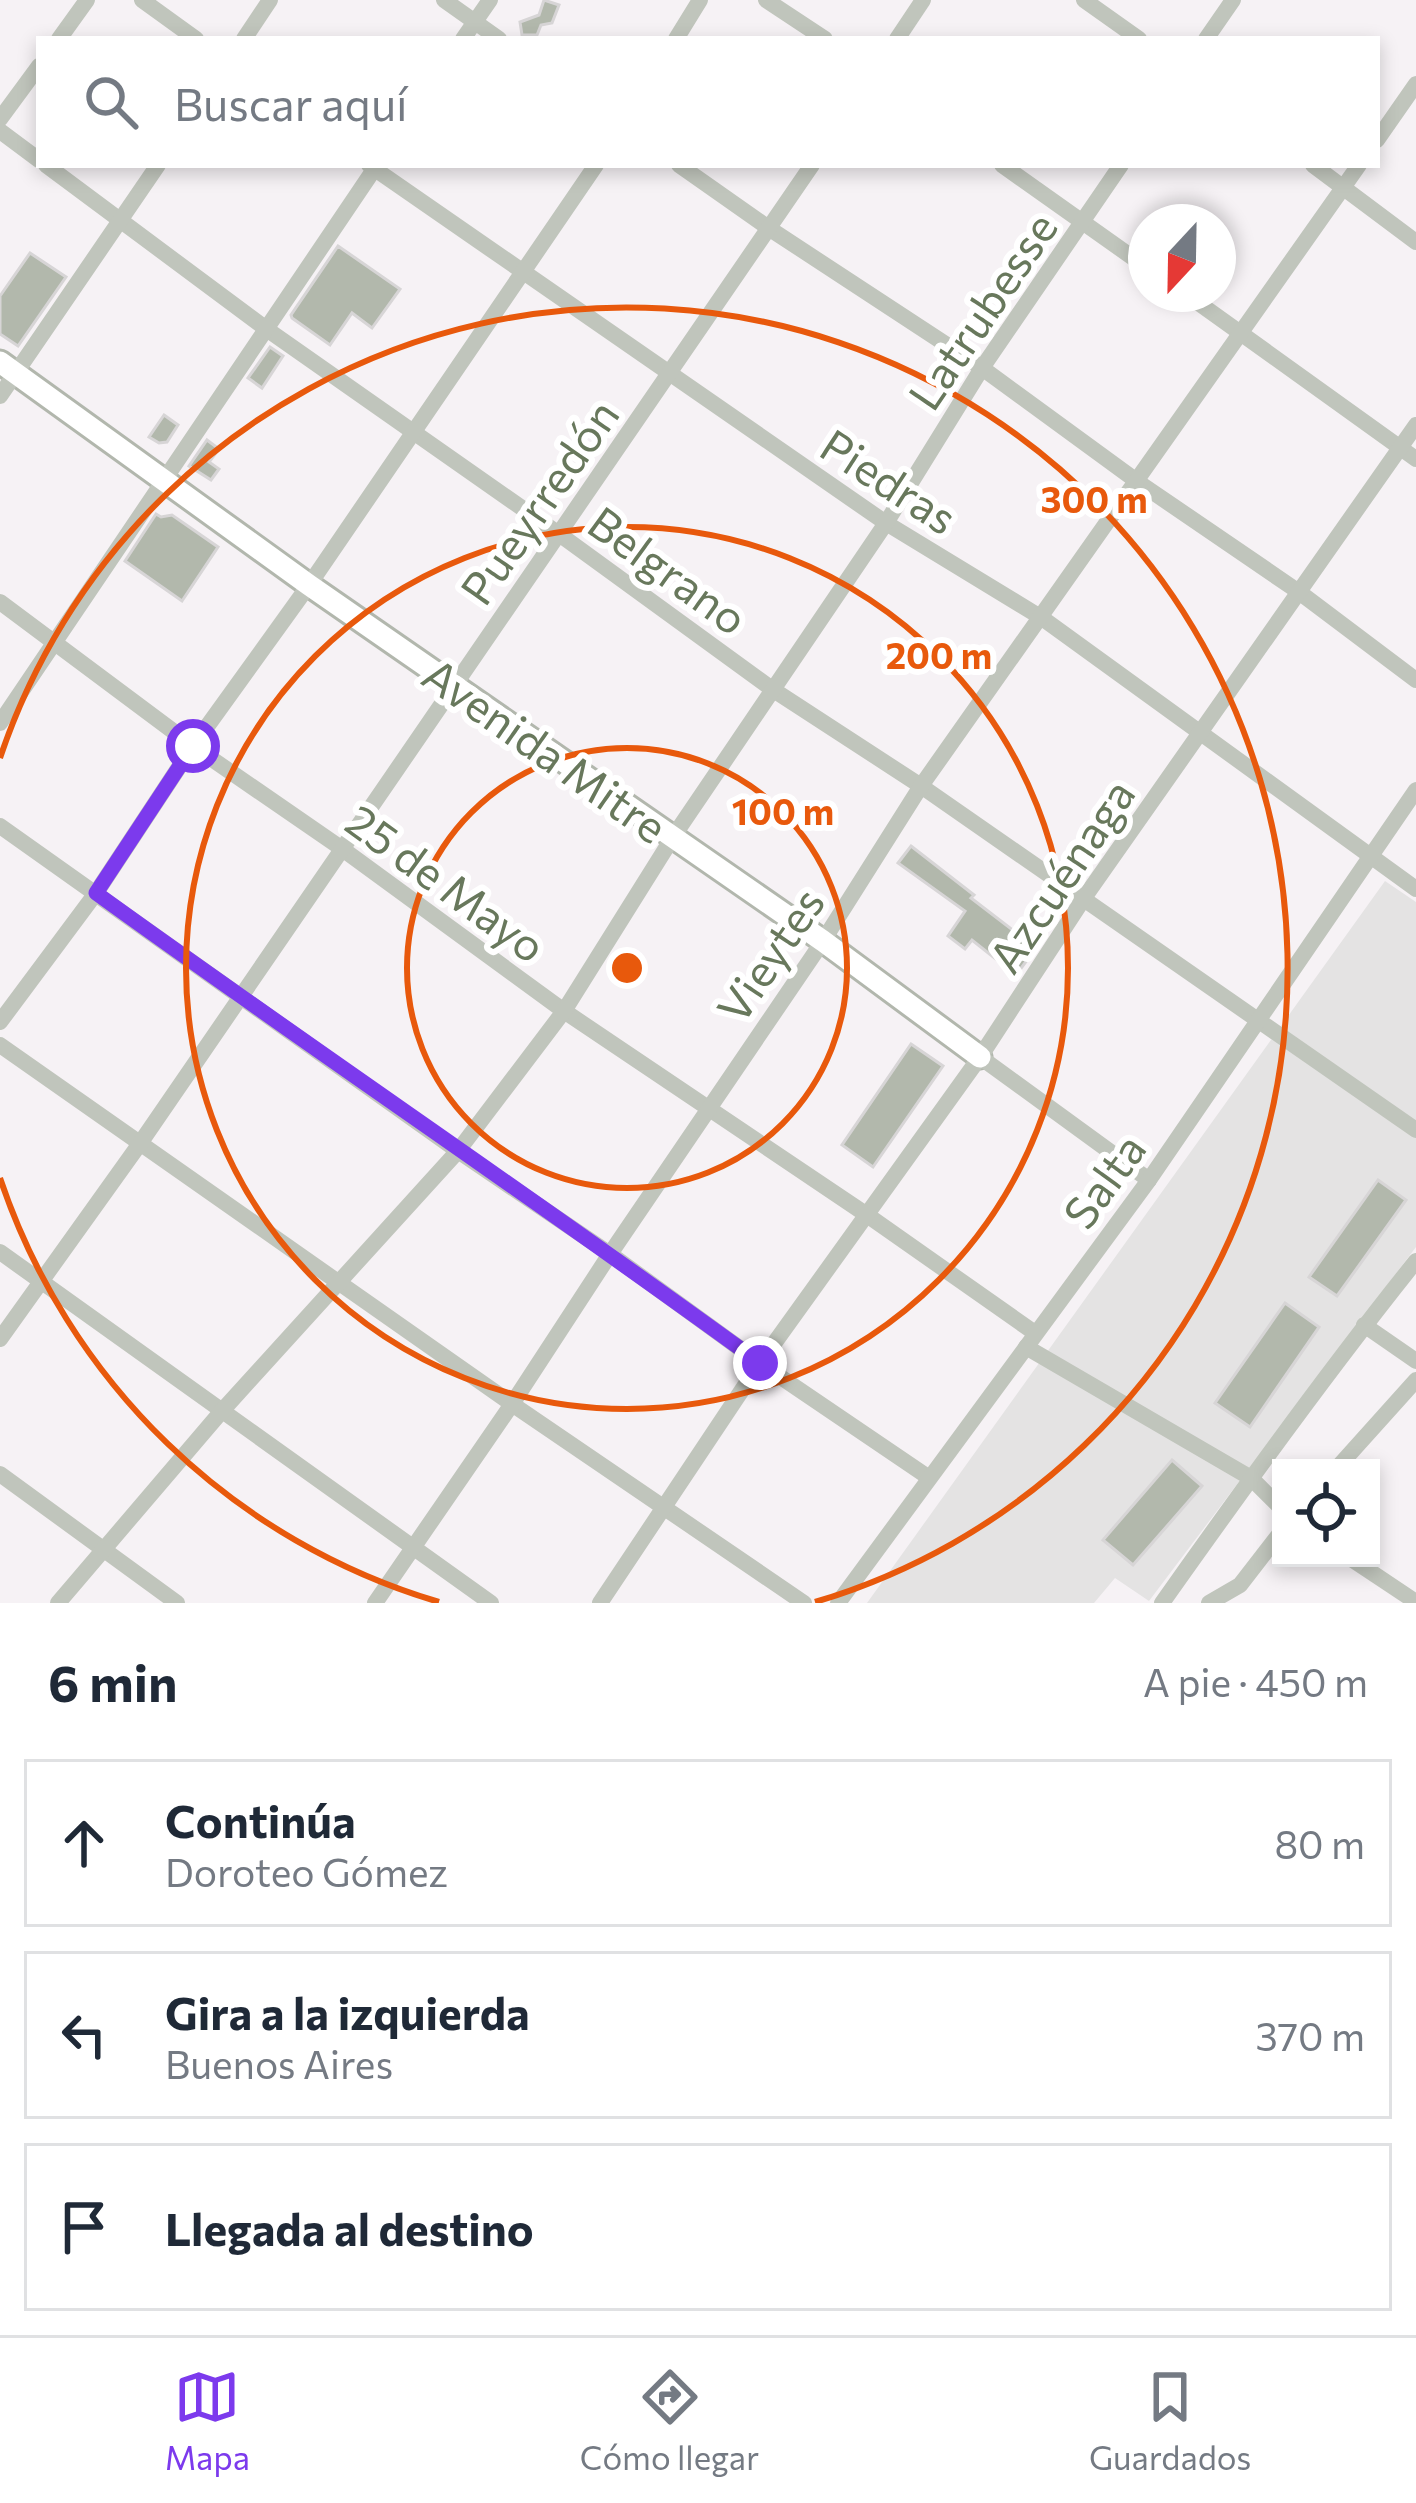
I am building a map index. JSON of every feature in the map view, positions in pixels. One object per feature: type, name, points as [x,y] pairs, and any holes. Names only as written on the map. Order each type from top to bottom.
[{"type":"main road","name":"Avenida Mitre","points":[[8,368],[309,585],[823,941],[980,1057]]},
{"type":"street","points":[[60,36],[87,0]]},
{"type":"street","points":[[142,0],[192,36]]},
{"type":"street","points":[[246,36],[270,0]]},
{"type":"street","points":[[445,0],[495,36]]},
{"type":"street","points":[[465,36],[490,0]]},
{"type":"street","points":[[678,36],[700,0]]},
{"type":"street","points":[[766,0],[820,36]]},
{"type":"street","points":[[899,36],[923,0]]},
{"type":"street","points":[[1084,0],[1135,36]]},
{"type":"street","points":[[1208,36],[1233,0]]},
{"type":"street","points":[[0,119],[36,70]]},
{"type":"street","points":[[1380,136],[1416,84]]},
{"type":"street","name":"Belgrano","points":[[0,130],[36,157]]},
{"type":"street","name":"Belgrano","points":[[50,168],[265,328],[772,689],[921,786],[1416,1130]]},
{"type":"street","points":[[0,396],[8,368],[156,168]]},
{"type":"street","points":[[0,722],[373,168]]},
{"type":"street","name":"Piedras","points":[[377,168],[886,523],[1042,618],[1416,889]]},
{"type":"street","points":[[0,1022],[96,893],[594,168]]},
{"type":"street","points":[[683,168],[982,368],[1416,680]]},
{"type":"street","name":"Pueyrredón","points":[[0,1340],[810,168]]},
{"type":"street","points":[[1006,168],[1128,255]]},
{"type":"street","name":"Latrubesse","points":[[58,1603],[221,1412],[458,1151],[564,1012],[673,837],[1119,168]]},
{"type":"street","points":[[1317,168],[1416,242]]},
{"type":"street","name":"Vieytes","points":[[375,1603],[823,941],[921,786],[1357,168]]},
{"type":"street","points":[[1213,312],[1416,459]]},
{"type":"street","name":"Azcuénaga","points":[[600,1603],[760,1363],[980,1057],[1084,898],[1416,425]]},
{"type":"street","name":"25 de Mayo","points":[[0,602],[564,1012],[867,1215],[1031,1340],[1251,1478],[1272,1499]]},
{"type":"street","name":"Salta","points":[[838,1603],[1149,1180],[1416,790]]},
{"type":"street","points":[[0,826],[928,1478]]},
{"type":"street","points":[[0,1045],[804,1603]]},
{"type":"street","name":"Avenida Mitre","points":[[980,1057],[1149,1180]]},
{"type":"street","points":[[0,1252],[491,1603]]},
{"type":"street","points":[[1162,1603],[1364,1325],[1416,1262]]},
{"type":"street","points":[[1364,1325],[1416,1361]]},
{"type":"street","points":[[1345,1459],[1416,1380]]},
{"type":"street","points":[[0,1474],[177,1603]]},
{"type":"street","points":[[1209,1603],[1240,1585],[1272,1544]]},
{"type":"street","points":[[1364,1567],[1416,1602]]},
{"type":"shaded area","points":[[1385,881],[1416,902],[1416,1247],[1149,1601],[1115,1578],[1094,1603],[867,1603]]},
{"type":"building","points":[[544,0],[559,5],[552,23],[541,25],[537,35],[522,35],[520,22],[539,15]]},
{"type":"building","points":[[338,246],[400,289],[372,328],[352,313],[330,345],[291,315]]},
{"type":"building","points":[[30,253],[66,277],[18,346],[0,334],[0,296]]},
{"type":"building","points":[[270,347],[283,356],[262,388],[248,378]]},
{"type":"building","points":[[164,415],[178,425],[167,442],[159,443],[149,437]]},
{"type":"building","points":[[207,440],[219,449],[209,462],[219,469],[211,480],[189,466]]},
{"type":"building","points":[[156,514],[172,515],[218,547],[182,601],[125,561]]},
{"type":"building","points":[[911,846],[1036,948],[1016,975],[972,940],[965,949],[948,936],[965,911],[898,863]]},
{"type":"building","points":[[911,1044],[943,1066],[873,1167],[842,1145]]},
{"type":"building","points":[[1378,1180],[1406,1200],[1337,1296],[1309,1277]]},
{"type":"building","points":[[1285,1303],[1319,1327],[1250,1427],[1215,1403]]},
{"type":"building","points":[[1172,1460],[1202,1486],[1133,1565],[1103,1540]]},
{"type":"route","points":[[193,746],[96,893],[760,1363]]}]
